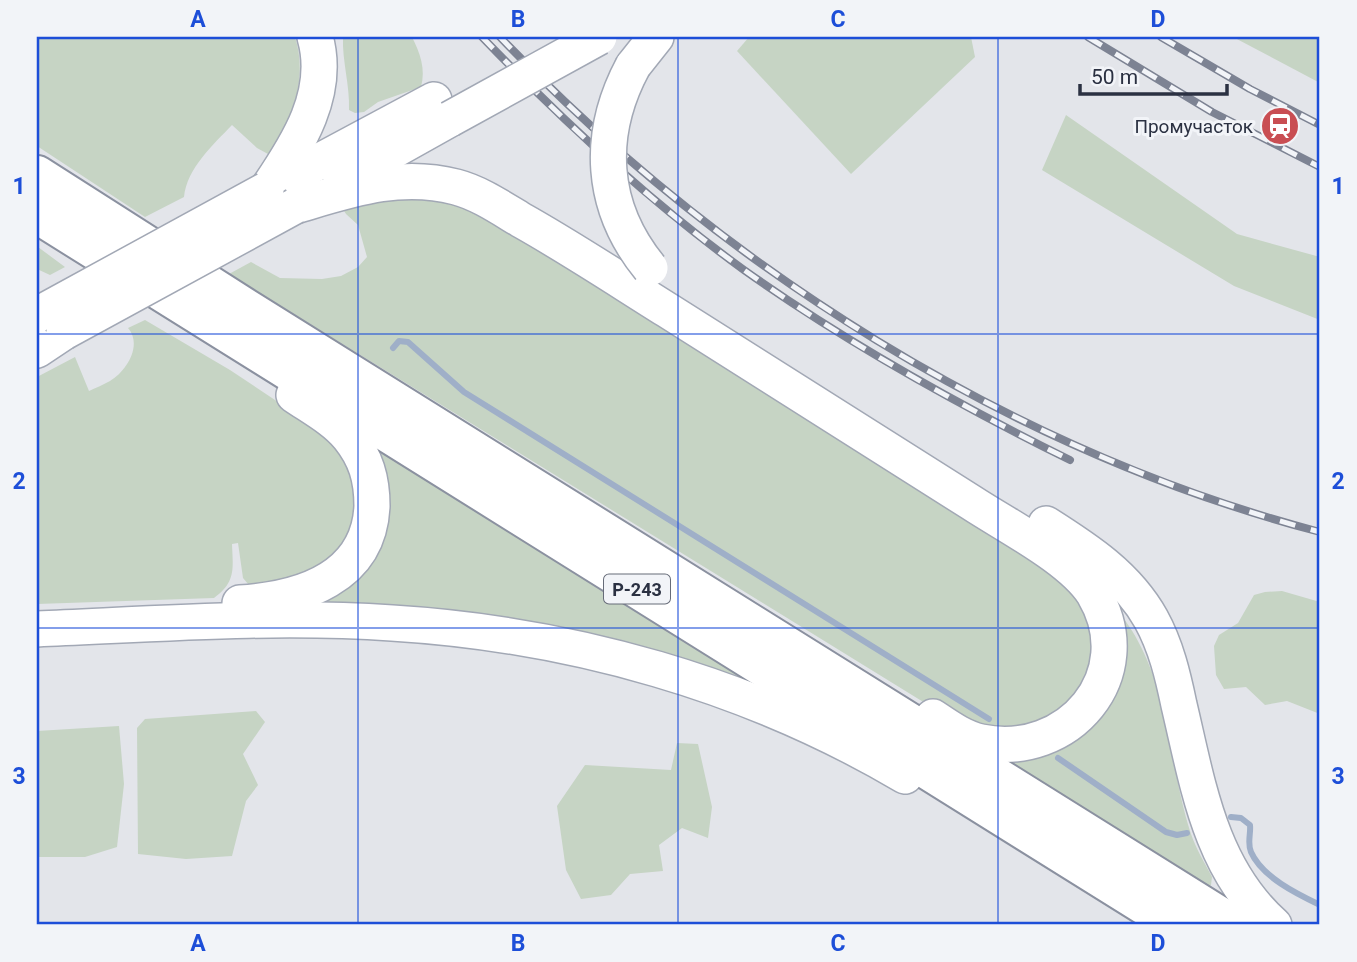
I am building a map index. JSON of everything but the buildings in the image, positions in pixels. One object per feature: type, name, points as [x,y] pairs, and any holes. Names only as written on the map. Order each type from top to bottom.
[{"type":"highway","name":"Р-243","points":[[37,175],[1234,925]]},
{"type":"highway","name":"Р-243","points":[[37,214],[1176,925]]},
{"type":"main road","points":[[280,198],[290,155],[312,109],[319,85],[320,64],[315,37]]},
{"type":"main road","points":[[442,110],[553,37]]},
{"type":"main road","points":[[44,336],[280,198],[442,110],[599,37]]},
{"type":"main road","points":[[656,37],[633,66],[620,93],[613,112],[607,152],[619,217],[628,237],[650,268],[674,294],[1074,542],[1118,575],[1151,619],[1162,643],[1172,671],[1202,803],[1221,855],[1253,905],[1275,925]]},
{"type":"main road","points":[[280,198],[393,181],[436,183],[459,188],[488,200],[848,423],[1056,557],[1079,577],[1099,604],[1110,640],[1110,660],[1096,695],[1068,726],[1050,735],[1018,744],[979,741],[962,735],[860,670],[659,565]]},
{"type":"main road","points":[[37,611],[244,603],[297,594],[320,585],[344,569],[362,543],[371,514],[372,490],[369,472],[361,453],[348,435],[329,418],[216,345],[99,253]]},
{"type":"main road","points":[[37,629],[240,621],[391,623],[460,629],[607,655],[668,672],[803,723],[880,761],[1112,903],[1157,925]]},
{"type":"green space","points":[[37,37],[295,37],[300,68],[296,98],[285,128],[268,154],[257,148],[232,125],[195,167],[184,197],[145,217],[37,146]]},
{"type":"green space","points":[[343,37],[412,37],[421,61],[421,87],[378,102],[364,112],[355,113],[349,110]]},
{"type":"green space","points":[[749,37],[971,37],[975,57],[851,174],[737,51]]},
{"type":"green space","points":[[1233,37],[1320,37],[1320,83]]},
{"type":"green space","points":[[1066,115],[1237,234],[1320,257],[1320,320],[1234,286],[1042,170]]},
{"type":"green space","points":[[364,198],[458,198],[1053,565],[1093,614],[1090,690],[1026,731],[959,724],[229,274],[251,262],[280,278],[322,279],[341,276],[358,267],[367,257],[358,225],[341,206]]},
{"type":"green space","points":[[37,246],[65,267],[50,275],[37,269]]},
{"type":"green space","points":[[145,320],[230,370],[314,426],[339,448],[352,473],[355,499],[352,526],[346,544],[317,573],[254,591],[243,578],[238,543],[232,544],[233,568],[230,580],[214,598],[37,604],[37,377],[75,357],[89,391],[107,382],[122,371],[131,358],[134,342],[128,328]]},
{"type":"green space","points":[[359,439],[757,686],[744,694],[293,609],[351,577]]},
{"type":"green space","points":[[1282,591],[1320,602],[1320,714],[1287,701],[1265,705],[1246,687],[1224,689],[1216,675],[1214,646],[1219,635],[1238,623],[1254,595]]},
{"type":"green space","points":[[1115,606],[1138,641],[1151,669],[1164,715],[1184,811],[1198,851],[1212,877],[1211,885],[1206,890],[997,757],[1056,748]]},
{"type":"green space","points":[[256,711],[265,722],[243,754],[258,785],[246,801],[232,856],[186,859],[138,854],[137,728],[145,719]]},
{"type":"green space","points":[[119,726],[124,784],[117,847],[85,857],[37,857],[37,731]]},
{"type":"green space","points":[[677,743],[698,744],[712,807],[708,838],[682,828],[659,845],[663,871],[630,874],[611,895],[581,899],[566,870],[557,806],[585,765],[671,770]]},
{"type":"waterway","points":[[393,348],[399,341],[408,342],[464,392],[989,719]]},
{"type":"waterway","points":[[1058,758],[1166,832],[1177,835],[1187,833]]},
{"type":"waterway","points":[[1231,817],[1241,818],[1250,825],[1250,849],[1263,869],[1281,884],[1320,905]]},
{"type":"railway","points":[[482,37],[608,159],[674,216],[744,270],[823,323],[903,371],[1070,460]]},
{"type":"railway","points":[[500,37],[586,121],[677,200],[775,273],[877,340],[983,400],[1092,453],[1205,497],[1320,532]]},
{"type":"railway","points":[[1088,37],[1212,112],[1320,167]]},
{"type":"railway","points":[[1161,37],[1250,89],[1320,125]]},
{"type":"place","name":"Промучасток","points":[[1280,126]]}]
